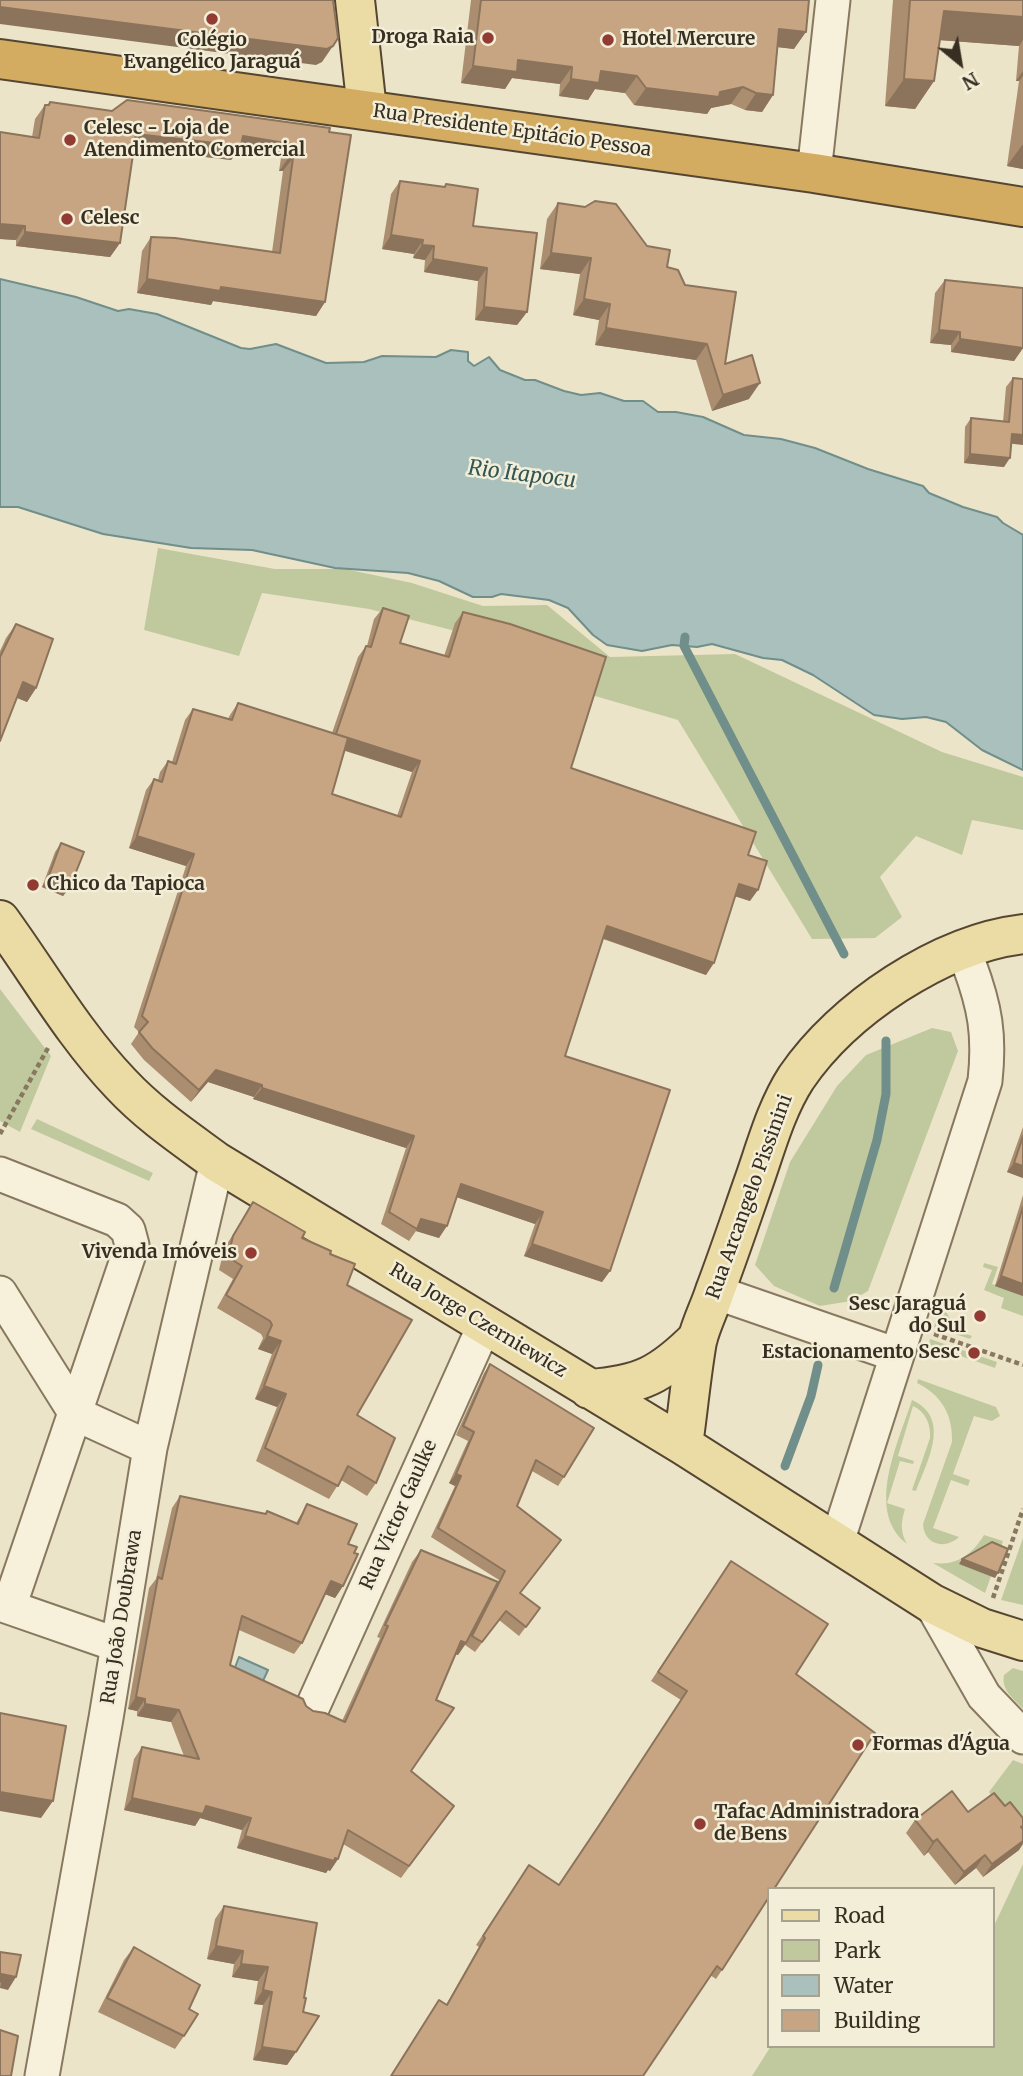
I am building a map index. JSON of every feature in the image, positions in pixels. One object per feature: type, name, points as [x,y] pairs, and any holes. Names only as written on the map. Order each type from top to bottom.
[{"type":"highway","name":"Rua Presidente Epitácio Pessoa","points":[[0,59],[814,173],[1023,207]]},
{"type":"main road","points":[[355,0],[367,110]]},
{"type":"main road","name":"Rua Jorge Czerniewicz","points":[[0,920],[91,1050],[121,1084],[155,1117],[217,1162],[683,1446],[931,1603],[1000,1634]]},
{"type":"main road","name":"Rua Arcangelo Pissinini","points":[[683,1446],[698,1338],[781,1107],[796,1078],[823,1045],[884,993],[935,962],[977,945],[1023,934]]},
{"type":"main road","name":"Rua Arcangelo Pissinini","points":[[589,1390],[616,1387],[646,1378],[676,1360],[698,1338]]},
{"type":"street","points":[[814,173],[833,0]]},
{"type":"street","points":[[837,1542],[985,1080],[988,1047],[985,1018],[969,964]]},
{"type":"street","name":"Rua João Doubrawa","points":[[42,2076],[150,1448],[217,1162]]},
{"type":"street","points":[[2,1182],[117,1220],[128,1230],[132,1245],[76,1414],[5,1605],[118,1645]]},
{"type":"street","points":[[715,1292],[902,1340]]},
{"type":"street","points":[[0,1293],[76,1414],[150,1448]]},
{"type":"street","name":"Rua Victor Gaulke","points":[[313,1706],[485,1324]]},
{"type":"street","points":[[931,1603],[971,1675],[995,1710],[1023,1737]]},
{"type":"street","points":[[971,1675],[980,1650],[1000,1634]]},
{"type":"path","points":[[0,1134],[67,1014]]},
{"type":"path","points":[[902,1340],[1023,1364]]},
{"type":"path","points":[[1000,1634],[1017,1528],[1023,1509]]},
{"type":"path","points":[[1017,1528],[1023,1530]]},
{"type":"green space","points":[[158,548],[275,569],[345,569],[412,583],[483,606],[547,605],[610,657],[735,654],[942,752],[1023,777],[1023,830],[972,820],[962,855],[916,836],[880,877],[902,917],[875,938],[812,939],[678,720],[588,694],[526,649],[369,609],[262,593],[239,656],[144,630]]},
{"type":"green space","points":[[0,989],[51,1056],[20,1132],[0,1121]]},
{"type":"green space","points":[[932,1028],[951,1032],[958,1051],[868,1291],[851,1301],[820,1306],[774,1286],[755,1265],[790,1162],[837,1086],[866,1055]]},
{"type":"green space","points":[[37,1119],[153,1173],[149,1181],[31,1129]]},
{"type":"green space","points":[[984,1263],[998,1267],[992,1284],[1023,1294],[1023,1316],[1001,1308],[1004,1298],[984,1290],[992,1270],[983,1267]]},
{"type":"green space","points":[[941,1304],[958,1331],[972,1336],[970,1339],[934,1327]]},
{"type":"green space","points":[[930,1339],[997,1362],[995,1368],[929,1345]]},
{"type":"green space","points":[[918,1379],[996,1407],[1000,1416],[992,1421],[974,1416],[953,1474],[970,1480],[968,1486],[951,1480],[933,1528],[959,1537],[942,1544],[927,1537],[923,1524],[952,1442],[952,1432],[944,1406],[933,1393],[917,1383]]},
{"type":"green space","points":[[912,1400],[924,1408],[934,1429],[926,1467],[916,1491],[912,1490],[930,1438],[924,1415],[913,1406],[898,1456],[914,1461],[913,1464],[900,1461],[887,1503],[905,1509],[902,1527],[907,1544],[894,1530],[888,1513],[886,1495],[893,1455]]},
{"type":"green space","points":[[984,1535],[1003,1541],[1000,1551],[963,1565],[991,1576],[985,1593],[933,1563],[949,1563],[963,1558]]},
{"type":"green space","points":[[1023,1538],[1023,1605],[1001,1600]]},
{"type":"green space","points":[[1013,1668],[1023,1671],[1023,1709],[1004,1685],[1004,1675]]},
{"type":"green space","points":[[1013,1760],[1023,1764],[1023,1836],[989,1792]]},
{"type":"green space","points":[[1023,1864],[1023,2076],[752,2076],[770,2048],[995,2048],[995,1924]]},
{"type":"water","name":"Rio Itapocu","points":[[0,279],[76,297],[118,311],[129,309],[157,314],[241,348],[276,344],[326,363],[364,362],[382,356],[436,357],[451,350],[468,352],[468,361],[474,366],[489,357],[500,370],[564,391],[581,395],[600,393],[624,401],[643,401],[658,412],[703,417],[744,435],[781,439],[815,448],[868,469],[923,486],[929,493],[997,517],[1023,535],[1023,770],[982,750],[946,722],[926,717],[902,719],[874,715],[813,675],[782,660],[763,658],[712,644],[697,647],[672,645],[642,651],[607,645],[593,635],[568,608],[549,600],[501,594],[473,597],[439,581],[408,573],[335,568],[252,550],[191,548],[103,534],[18,507],[0,507]]},
{"type":"water","points":[[239,1657],[268,1670],[262,1683],[234,1670]]},
{"type":"building","name":"Colégio Evangélico Jaraguá","points":[[0,0],[333,0],[338,38],[333,46],[327,49],[0,7]]},
{"type":"building","name":"Hotel Mercure","points":[[481,0],[809,0],[806,32],[779,29],[773,95],[756,93],[743,87],[720,92],[719,97],[646,88],[637,76],[601,71],[599,83],[571,79],[572,67],[518,60],[517,72],[473,66]]},
{"type":"building","points":[[910,0],[1023,0],[1023,17],[944,11],[934,81],[904,79]]},
{"type":"building","name":"Celesc","points":[[127,100],[330,128],[329,132],[351,135],[325,302],[221,287],[220,291],[147,279],[151,237],[280,253],[293,158],[289,157],[291,144],[243,136],[241,146],[136,134],[120,243],[25,232],[25,226],[0,224],[0,132],[39,138],[45,105],[50,102],[112,111]]},
{"type":"building","points":[[400,181],[478,189],[473,226],[537,233],[527,312],[484,307],[487,268],[433,259],[434,246],[422,245],[423,240],[391,235]]},
{"type":"building","points":[[595,201],[616,204],[647,246],[670,250],[667,267],[678,270],[685,285],[736,292],[725,364],[752,355],[760,383],[723,395],[707,344],[606,328],[610,304],[584,299],[591,258],[551,253],[558,203],[585,207]]},
{"type":"building","points":[[945,280],[1023,288],[1023,348],[960,339],[960,332],[939,330]]},
{"type":"building","points":[[1013,378],[1023,379],[1023,435],[1012,434],[1010,458],[970,454],[971,418],[1009,422]]},
{"type":"building","points":[[383,608],[409,616],[400,643],[449,657],[463,612],[510,624],[606,657],[571,768],[756,832],[748,855],[767,861],[758,890],[739,884],[714,963],[607,926],[565,1056],[670,1090],[610,1271],[532,1244],[543,1212],[461,1184],[447,1226],[421,1219],[417,1229],[389,1212],[414,1136],[262,1088],[262,1085],[216,1070],[199,1090],[152,1048],[139,1032],[148,1022],[142,1016],[194,854],[137,836],[154,779],[162,782],[168,761],[176,764],[193,709],[232,720],[238,703],[348,738],[332,794],[401,817],[420,761],[336,734],[366,646],[371,647]]},
{"type":"building","points":[[16,624],[53,639],[36,688],[23,682],[0,741],[0,657]]},
{"type":"building","points":[[61,843],[84,852],[70,887],[48,878]]},
{"type":"building","points":[[1023,1136],[1023,1166],[1014,1163]]},
{"type":"building","points":[[253,1202],[305,1232],[302,1238],[355,1264],[347,1285],[412,1320],[357,1415],[395,1438],[376,1483],[348,1466],[338,1486],[265,1448],[286,1394],[264,1386],[281,1341],[267,1336],[272,1325],[270,1321],[226,1295],[242,1266],[228,1257],[233,1236]]},
{"type":"building","points":[[1023,1207],[1023,1284],[1001,1276]]},
{"type":"building","points":[[490,1364],[594,1428],[564,1477],[536,1460],[517,1506],[561,1540],[520,1593],[540,1608],[526,1627],[506,1611],[482,1642],[472,1636],[505,1571],[438,1528],[461,1476],[456,1474],[474,1432],[463,1426]]},
{"type":"building","points":[[180,1496],[266,1514],[267,1511],[298,1524],[307,1504],[357,1524],[348,1544],[357,1547],[354,1553],[358,1554],[343,1586],[331,1581],[302,1643],[242,1616],[230,1665],[303,1699],[306,1706],[313,1711],[345,1722],[388,1626],[385,1625],[421,1550],[498,1582],[466,1643],[461,1641],[436,1700],[454,1708],[411,1771],[454,1806],[409,1866],[348,1830],[338,1859],[335,1858],[334,1861],[245,1836],[251,1818],[206,1806],[203,1814],[132,1798],[142,1747],[199,1759],[179,1710],[145,1704],[145,1699],[136,1697],[158,1577],[162,1579]]},
{"type":"building","points":[[992,1542],[1008,1549],[998,1573],[962,1559]]},
{"type":"building","name":"Tafac Administradora de Bens","points":[[731,1561],[828,1624],[796,1674],[875,1733],[775,1887],[768,1887],[768,1899],[722,1970],[717,1966],[643,2076],[391,2076],[439,2000],[447,2005],[485,1938],[483,1936],[529,1865],[559,1885],[598,1827],[687,1691],[658,1672]]},
{"type":"building","points":[[0,1713],[66,1726],[53,1801],[0,1792]]},
{"type":"building","points":[[952,1791],[968,1812],[994,1793],[1005,1806],[1010,1802],[1023,1818],[1023,1841],[992,1864],[985,1855],[964,1872],[937,1839],[933,1842],[915,1820]]},
{"type":"building","points":[[224,1906],[317,1923],[303,2012],[319,2016],[296,2052],[262,2047],[272,1992],[263,1990],[268,1967],[241,1964],[243,1951],[216,1946]]},
{"type":"building","points":[[134,1947],[200,1985],[189,2009],[198,2014],[184,2036],[107,1998]]},
{"type":"building","points":[[0,1952],[21,1955],[16,1977],[1,1974],[0,1982]]},
{"type":"building","points":[[0,2030],[18,2036],[11,2076],[0,2076]]},
{"type":"waterway","points":[[685,637],[684,646],[844,954]]},
{"type":"waterway","points":[[834,1288],[877,1140],[886,1094],[886,1041]]},
{"type":"waterway","points":[[785,1466],[811,1396],[818,1365]]},
{"type":"place","name":"Colégio Evangélico Jaraguá","points":[[212,19]]},
{"type":"place","name":"Droga Raia","points":[[488,38]]},
{"type":"place","name":"Hotel Mercure","points":[[608,40]]},
{"type":"place","name":"Celesc - Loja de Atendimento Comercial","points":[[70,140]]},
{"type":"place","name":"Celesc","points":[[67,219]]},
{"type":"place","name":"Chico da Tapioca","points":[[33,885]]},
{"type":"place","name":"Vivenda Imóveis","points":[[251,1253]]},
{"type":"place","name":"Sesc Jaraguá do Sul","points":[[980,1316]]},
{"type":"place","name":"Estacionamento Sesc","points":[[974,1353]]},
{"type":"place","name":"Formas d'Água","points":[[858,1745]]},
{"type":"place","name":"Tafac Administradora de Bens","points":[[700,1824]]}]
